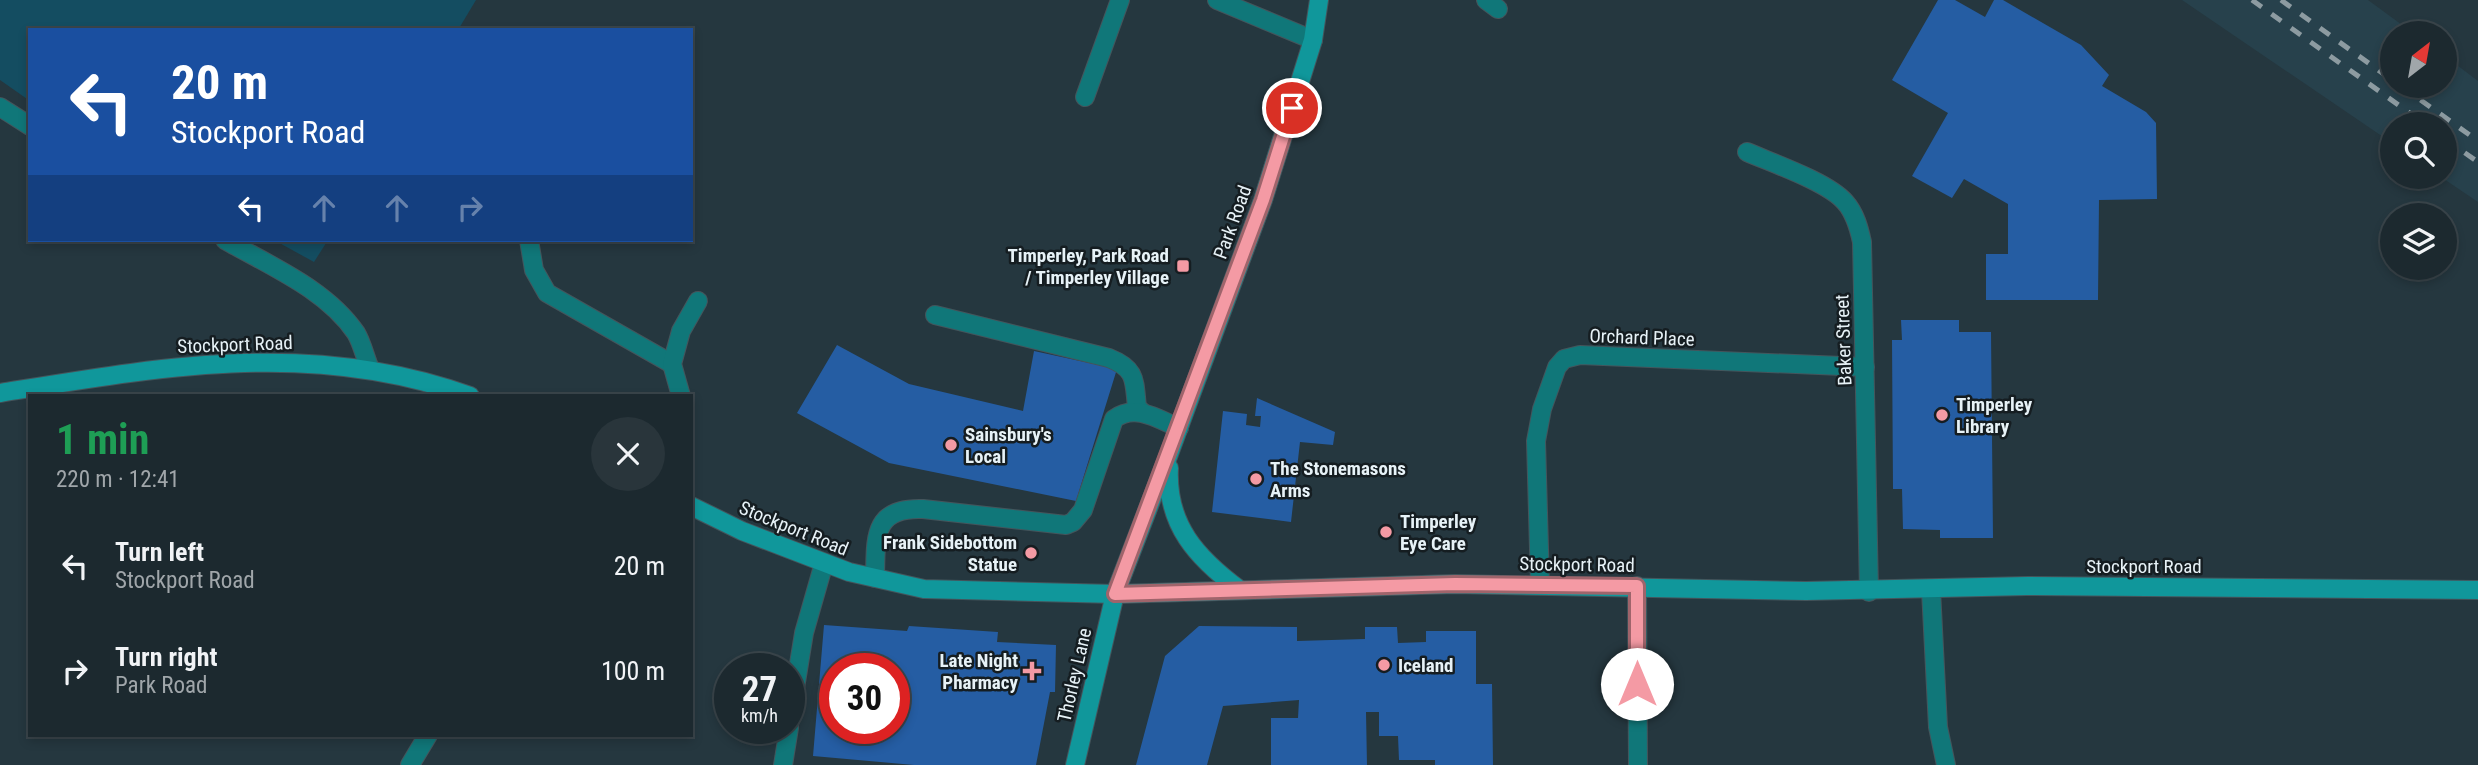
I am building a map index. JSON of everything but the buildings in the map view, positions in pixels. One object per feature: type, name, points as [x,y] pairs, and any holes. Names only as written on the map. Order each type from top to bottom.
[{"type":"main road","name":"Park Road","points":[[1115,594],[1263,200],[1313,40],[1319,0]]},
{"type":"main road","name":"Stockport Road","points":[[0,393],[182,365],[278,361],[370,369],[433,382],[465,394]]},
{"type":"main road","name":"Park Road","points":[[1169,454],[1168,488],[1183,535],[1215,571],[1240,590]]},
{"type":"main road","name":"Stockport Road","points":[[693,507],[742,531],[849,572],[924,589],[1115,594],[1455,584],[1868,592],[2067,586],[2478,590]]},
{"type":"main road","name":"Thorley Lane","points":[[1075,765],[1115,594]]},
{"type":"street","points":[[1085,97],[1120,0]]},
{"type":"street","points":[[1217,0],[1313,40]]},
{"type":"street","points":[[0,107],[28,125]]},
{"type":"street","name":"Baker Street","points":[[1747,152],[1834,191],[1846,203],[1858,223],[1862,242],[1866,367],[1868,592]]},
{"type":"street","points":[[228,242],[300,283],[327,303],[357,335],[370,369]]},
{"type":"street","points":[[530,242],[534,270],[547,293],[671,364]]},
{"type":"street","points":[[680,394],[671,364],[681,331],[698,301]]},
{"type":"street","points":[[935,315],[1123,363],[1133,376],[1137,390],[1137,407],[1143,413],[1179,428]]},
{"type":"street","name":"Orchard Place","points":[[1540,585],[1536,441],[1552,378],[1564,359],[1580,355],[1866,367]]},
{"type":"street","points":[[876,578],[876,541],[879,527],[889,516],[909,508],[1057,526],[1073,522],[1086,505],[1114,419],[1122,413],[1143,413]]},
{"type":"street","points":[[801,653],[824,563]]},
{"type":"street","points":[[1637,586],[1638,765]]},
{"type":"street","points":[[1931,590],[1938,727],[1945,765]]},
{"type":"street","points":[[410,765],[427,737]]},
{"type":"street","points":[[783,765],[786,744]]},
{"type":"shaded area","points":[[0,0],[476,0],[459,28],[28,28],[28,100],[0,80]]},
{"type":"shaded area","points":[[2182,0],[2368,0],[2397,21],[2380,21],[2380,98],[2457,98],[2457,65],[2478,81],[2478,202],[2457,188],[2457,112],[2380,112],[2380,135]]},
{"type":"shaded area","points":[[278,242],[327,242],[314,262]]},
{"type":"railway","points":[[2252,0],[2408,112]]},
{"type":"railway","points":[[2281,0],[2380,71]]},
{"type":"railway","points":[[2418,98],[2478,141]]},
{"type":"railway","points":[[2457,147],[2478,162]]},
{"type":"place","name":"Timperley, Park Road / Timperley Village","points":[[1183,266]]},
{"type":"place","name":"Timperley Library","points":[[1942,415]]},
{"type":"place","name":"Sainsbury's Local","points":[[951,445]]},
{"type":"place","name":"The Stonemasons Arms","points":[[1256,479]]},
{"type":"place","name":"Timperley Eye Care","points":[[1386,532]]},
{"type":"place","name":"Frank Sidebottom Statue","points":[[1031,553]]},
{"type":"place","name":"Iceland","points":[[1384,665]]},
{"type":"place","name":"Late Night Pharmacy","points":[[1032,671]]},
{"type":"route","points":[[1292,108],[1263,200],[1115,594],[1455,584],[1637,586],[1637,684]]}]
